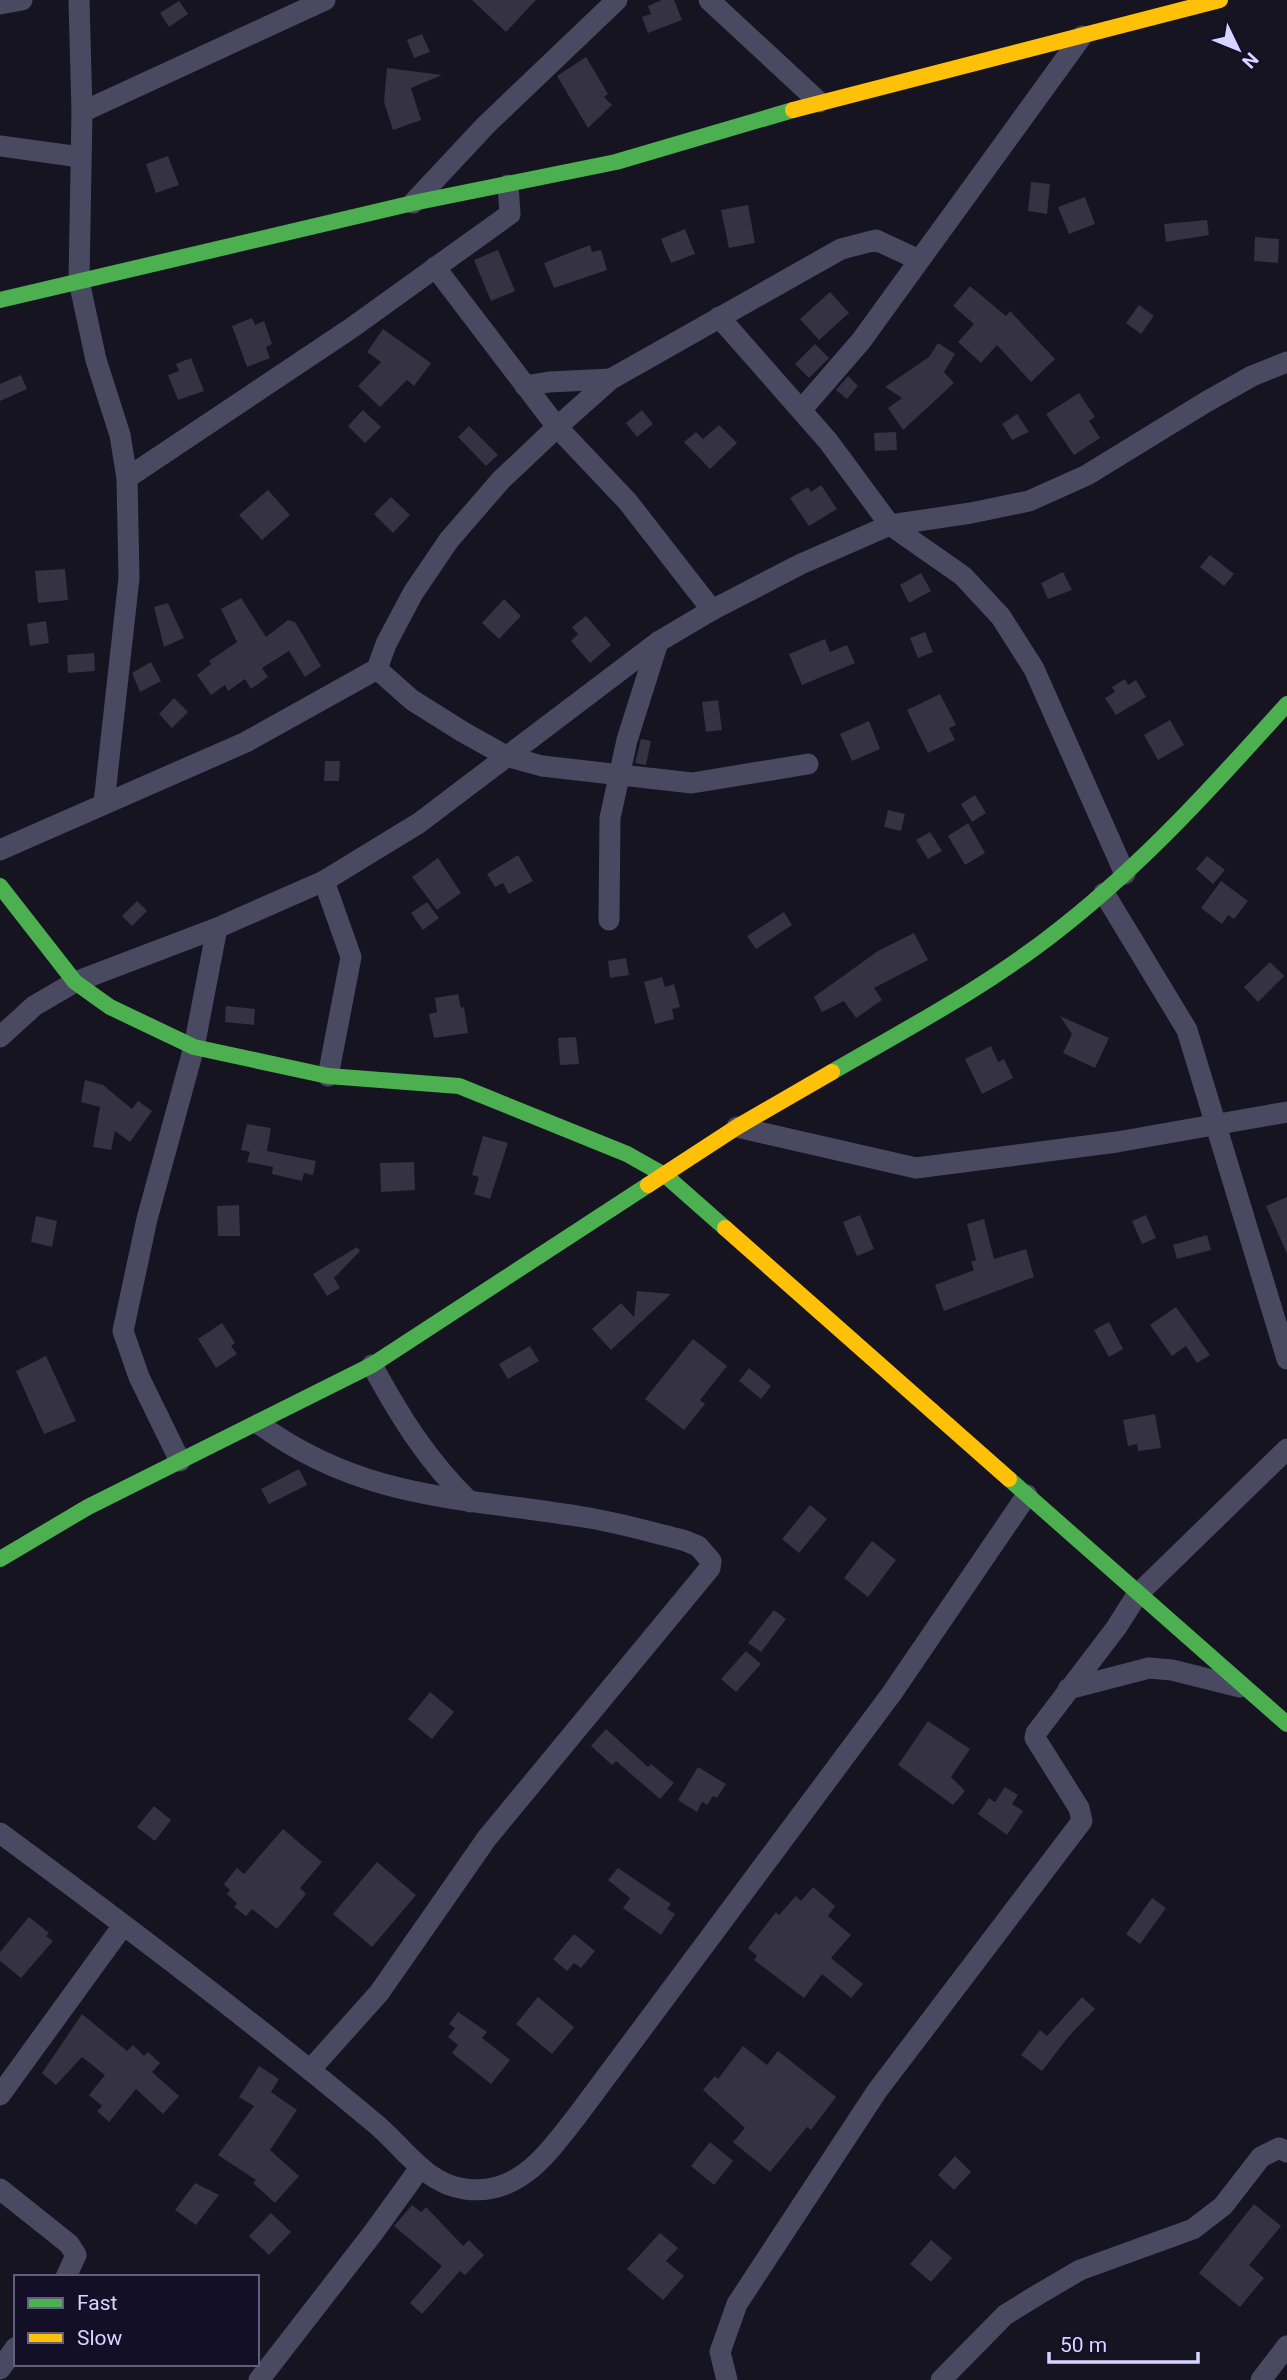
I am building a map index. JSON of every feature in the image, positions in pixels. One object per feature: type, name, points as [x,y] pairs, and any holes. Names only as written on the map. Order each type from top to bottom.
[{"type":"street","points":[[0,4],[22,0]]},
{"type":"street","points":[[79,0],[82,112],[79,281],[96,360],[120,435],[127,478],[129,578],[104,803]]},
{"type":"street","points":[[82,112],[326,0]]},
{"type":"street","points":[[412,203],[478,133],[617,0]]},
{"type":"street","points":[[709,0],[819,102]]},
{"type":"street","points":[[0,300],[412,203],[616,162],[819,102],[1220,0]]},
{"type":"street","points":[[802,410],[861,341],[1082,36]]},
{"type":"street","points":[[0,146],[80,157]]},
{"type":"street","points":[[127,478],[351,329],[510,214],[508,185]]},
{"type":"street","points":[[0,850],[246,742],[377,669],[386,644],[413,593],[449,540],[502,480],[611,379],[841,249],[876,240],[919,260]]},
{"type":"street","points":[[435,267],[558,427],[628,502],[712,610]]},
{"type":"street","points":[[719,317],[802,410],[863,484],[890,525],[963,576],[1002,617],[1034,669],[1125,874]]},
{"type":"street","points":[[0,1037],[34,1006],[75,982],[217,928],[324,881],[419,823],[658,642],[712,610],[801,564],[890,525],[1029,501],[1087,475],[1252,376],[1287,362]]},
{"type":"street","points":[[525,386],[611,379]]},
{"type":"street","points":[[609,920],[610,818],[618,776],[658,642]]},
{"type":"street","points":[[377,669],[412,700],[506,756],[542,766],[692,783],[808,764]]},
{"type":"street","points":[[0,1559],[88,1507],[259,1424],[372,1365],[666,1176],[737,1126],[976,988],[1059,930],[1125,874],[1206,795],[1287,705]]},
{"type":"street","points":[[324,881],[351,957],[328,1076]]},
{"type":"street","points":[[0,886],[75,982],[110,1007],[194,1047],[328,1076],[459,1086],[627,1154],[666,1176],[1027,1494],[1137,1595],[1287,1724]]},
{"type":"street","points":[[1104,893],[1187,1030],[1287,1359]]},
{"type":"street","points":[[180,1461],[139,1377],[123,1331],[147,1219],[194,1047],[217,928]]},
{"type":"street","points":[[737,1126],[916,1168],[1117,1142],[1287,1112]]},
{"type":"street","points":[[372,1365],[413,1434],[447,1479],[470,1502]]},
{"type":"street","points":[[259,1424],[321,1463],[393,1489],[585,1517],[682,1540],[705,1553],[711,1561],[710,1568],[486,1838],[379,1993],[310,2070]]},
{"type":"street","points":[[727,2380],[719,2352],[737,2304],[877,2091],[1082,1821],[1079,1808],[1035,1738],[1036,1733],[1109,1639],[1137,1595],[1287,1449]]},
{"type":"street","points":[[0,1833],[122,1927],[221,1998],[381,2128],[420,2168],[438,2180],[464,2189],[505,2188],[539,2164],[892,1693],[1027,1494]]},
{"type":"street","points":[[1068,1689],[1149,1668],[1172,1670],[1244,1688]]},
{"type":"street","points":[[0,2095],[122,1927]]},
{"type":"street","points":[[941,2380],[1005,2315],[1080,2270],[1193,2229],[1223,2206],[1261,2157],[1279,2148],[1287,2152]]},
{"type":"street","points":[[259,2380],[373,2234],[420,2168]]},
{"type":"street","points":[[0,2189],[69,2244],[76,2255],[67,2275]]},
{"type":"street","points":[[1261,2380],[1287,2346]]},
{"type":"street","points":[[0,2369],[14,2350]]},
{"type":"building","points":[[472,0],[536,0],[506,32]]},
{"type":"building","points":[[662,0],[674,0],[682,20],[648,33],[642,17],[651,14],[648,6]]},
{"type":"building","points":[[179,1],[188,14],[169,27],[160,13]]},
{"type":"building","points":[[422,34],[430,52],[414,58],[407,40]]},
{"type":"building","points":[[586,57],[608,94],[604,97],[612,105],[588,128],[557,76]]},
{"type":"building","points":[[387,68],[442,75],[411,88],[421,120],[393,130],[384,102]]},
{"type":"building","points":[[168,156],[179,185],[156,193],[146,164]]},
{"type":"building","points":[[1031,182],[1050,184],[1047,214],[1028,211]]},
{"type":"building","points":[[1085,197],[1095,224],[1069,234],[1058,207]]},
{"type":"building","points":[[748,205],[755,243],[729,248],[721,210]]},
{"type":"building","points":[[1207,220],[1209,235],[1166,242],[1164,224]]},
{"type":"building","points":[[685,229],[695,254],[671,263],[661,239]]},
{"type":"building","points":[[1255,237],[1279,239],[1278,263],[1254,261]]},
{"type":"building","points":[[590,245],[592,252],[601,250],[607,270],[554,288],[544,263]]},
{"type":"building","points":[[498,250],[515,291],[491,301],[474,260]]},
{"type":"building","points":[[970,286],[1006,316],[1010,311],[1055,359],[1031,382],[997,345],[981,363],[958,342],[974,324],[953,306]]},
{"type":"building","points":[[830,292],[849,313],[819,340],[800,319]]},
{"type":"building","points":[[1139,305],[1154,316],[1141,334],[1126,323]]},
{"type":"building","points":[[252,318],[255,325],[264,321],[272,344],[266,347],[270,358],[247,367],[232,326]]},
{"type":"building","points":[[383,329],[431,363],[414,386],[407,380],[380,407],[358,386],[381,362],[367,352]]},
{"type":"building","points":[[938,343],[955,354],[944,372],[954,383],[903,430],[888,408],[902,398],[885,387],[929,357]]},
{"type":"building","points":[[815,344],[829,358],[809,378],[795,364]]},
{"type":"building","points":[[191,358],[204,391],[178,400],[168,375],[179,371],[176,364]]},
{"type":"building","points":[[21,375],[27,389],[0,401],[0,384]]},
{"type":"building","points":[[848,376],[858,386],[847,399],[836,390]]},
{"type":"building","points":[[1079,393],[1095,417],[1089,421],[1100,438],[1074,455],[1046,414]]},
{"type":"building","points":[[363,410],[381,427],[365,443],[348,426]]},
{"type":"building","points":[[642,410],[653,424],[637,437],[626,423]]},
{"type":"building","points":[[1017,414],[1029,432],[1012,440],[1002,424]]},
{"type":"building","points":[[719,425],[737,443],[710,469],[684,442],[696,432],[703,439]]},
{"type":"building","points":[[469,426],[498,455],[486,466],[458,437]]},
{"type":"building","points":[[896,432],[897,450],[875,451],[874,433]]},
{"type":"building","points":[[821,485],[837,509],[809,526],[790,498],[808,487],[811,492]]},
{"type":"building","points":[[268,490],[290,515],[262,540],[239,515]]},
{"type":"building","points":[[391,497],[410,515],[393,533],[374,514]]},
{"type":"building","points":[[1210,555],[1234,574],[1224,586],[1200,567]]},
{"type":"building","points":[[65,569],[68,600],[38,603],[35,571]]},
{"type":"building","points":[[1063,572],[1072,590],[1048,599],[1041,583]]},
{"type":"building","points":[[921,573],[931,591],[909,603],[900,585]]},
{"type":"building","points":[[241,598],[266,637],[288,620],[295,622],[321,666],[305,677],[289,651],[262,668],[268,677],[251,689],[245,679],[228,691],[225,685],[211,695],[197,675],[211,664],[209,661],[237,642],[221,609]]},
{"type":"building","points":[[504,599],[521,616],[499,639],[482,623]]},
{"type":"building","points":[[168,603],[184,638],[164,647],[154,607]]},
{"type":"building","points":[[586,616],[611,645],[590,663],[571,641],[578,634],[572,627]]},
{"type":"building","points":[[46,621],[49,643],[30,646],[27,624]]},
{"type":"building","points":[[925,632],[933,652],[918,658],[910,638]]},
{"type":"building","points":[[825,639],[830,652],[847,645],[855,663],[802,685],[789,654]]},
{"type":"building","points":[[94,653],[95,671],[68,673],[67,655]]},
{"type":"building","points":[[151,662],[161,681],[140,692],[132,673]]},
{"type":"building","points":[[1125,679],[1128,685],[1136,680],[1146,697],[1116,715],[1105,698],[1115,692],[1112,687]]},
{"type":"building","points":[[940,694],[956,725],[949,728],[955,740],[928,753],[907,710]]},
{"type":"building","points":[[174,698],[188,712],[172,728],[159,714]]},
{"type":"building","points":[[718,700],[722,730],[706,732],[702,702]]},
{"type":"building","points":[[1170,720],[1184,745],[1158,760],[1144,735]]},
{"type":"building","points":[[869,721],[880,749],[852,761],[840,734]]},
{"type":"building","points":[[641,739],[651,741],[646,765],[635,763]]},
{"type":"building","points":[[325,761],[340,761],[339,781],[324,781]]},
{"type":"building","points":[[975,795],[986,813],[972,822],[961,804]]},
{"type":"building","points":[[888,810],[905,814],[901,831],[884,827]]},
{"type":"building","points":[[968,823],[985,853],[965,865],[948,836]]},
{"type":"building","points":[[930,832],[942,851],[928,859],[916,840]]},
{"type":"building","points":[[518,855],[533,881],[509,894],[503,883],[495,887],[487,874]]},
{"type":"building","points":[[1207,856],[1225,870],[1213,884],[1196,869]]},
{"type":"building","points":[[438,858],[461,893],[437,910],[412,877]]},
{"type":"building","points":[[1221,881],[1248,901],[1234,919],[1228,915],[1222,924],[1201,908]]},
{"type":"building","points":[[137,901],[147,911],[132,926],[122,916]]},
{"type":"building","points":[[427,902],[439,918],[423,930],[411,913]]},
{"type":"building","points":[[784,912],[792,925],[756,949],[747,936]]},
{"type":"building","points":[[914,933],[928,960],[874,988],[882,1000],[856,1018],[844,1001],[822,1012],[814,997],[878,951]]},
{"type":"building","points":[[626,958],[629,975],[610,978],[608,961]]},
{"type":"building","points":[[1270,962],[1284,976],[1258,1002],[1244,987]]},
{"type":"building","points":[[662,977],[665,987],[674,984],[680,1007],[672,1009],[674,1019],[655,1024],[644,982]]},
{"type":"building","points":[[458,994],[461,1008],[464,1007],[468,1033],[434,1038],[429,1014],[437,1012],[435,998]]},
{"type":"building","points":[[226,1006],[255,1009],[254,1025],[225,1022]]},
{"type":"building","points":[[1060,1016],[1109,1038],[1095,1068],[1063,1053],[1072,1034]]},
{"type":"building","points":[[576,1037],[579,1064],[560,1065],[558,1038]]},
{"type":"building","points":[[991,1046],[998,1062],[1004,1059],[1013,1078],[982,1094],[965,1059]]},
{"type":"building","points":[[85,1080],[103,1085],[132,1109],[138,1101],[152,1111],[130,1142],[115,1131],[111,1150],[93,1147],[100,1107],[81,1102]]},
{"type":"building","points":[[247,1124],[271,1128],[267,1151],[316,1161],[313,1175],[304,1173],[302,1181],[272,1174],[273,1167],[247,1162],[250,1152],[241,1150]]},
{"type":"building","points":[[483,1136],[508,1143],[490,1199],[474,1194],[479,1177],[472,1175]]},
{"type":"building","points":[[414,1162],[415,1190],[381,1192],[380,1163]]},
{"type":"building","points":[[1287,1197],[1287,1254],[1266,1206]]},
{"type":"building","points":[[239,1205],[240,1236],[218,1236],[217,1206]]},
{"type":"building","points":[[860,1215],[874,1249],[857,1256],[843,1222]]},
{"type":"building","points":[[1146,1215],[1156,1238],[1142,1244],[1132,1221]]},
{"type":"building","points":[[36,1216],[57,1221],[52,1247],[31,1242]]},
{"type":"building","points":[[984,1219],[994,1259],[1026,1249],[1034,1277],[944,1311],[935,1285],[974,1270],[971,1262],[976,1260],[967,1224]]},
{"type":"building","points":[[1207,1235],[1211,1250],[1177,1259],[1173,1245]]},
{"type":"building","points":[[357,1247],[360,1251],[334,1278],[340,1288],[327,1296],[313,1274]]},
{"type":"building","points":[[637,1291],[671,1294],[611,1350],[592,1329],[621,1303],[634,1317]]},
{"type":"building","points":[[1176,1307],[1210,1355],[1197,1363],[1186,1346],[1172,1356],[1150,1325]]},
{"type":"building","points":[[1109,1322],[1123,1349],[1109,1357],[1094,1330]]},
{"type":"building","points":[[222,1323],[235,1343],[231,1346],[237,1354],[216,1368],[198,1339]]},
{"type":"building","points":[[693,1339],[727,1366],[700,1400],[705,1404],[684,1430],[645,1399]]},
{"type":"building","points":[[530,1346],[539,1361],[508,1379],[499,1364]]},
{"type":"building","points":[[46,1356],[76,1421],[44,1434],[16,1371]]},
{"type":"building","points":[[749,1368],[771,1386],[761,1399],[739,1381]]},
{"type":"building","points":[[1155,1414],[1161,1448],[1138,1451],[1137,1444],[1128,1446],[1123,1420]]},
{"type":"building","points":[[299,1469],[307,1485],[269,1504],[261,1489]]},
{"type":"building","points":[[810,1505],[827,1519],[799,1553],[782,1539]]},
{"type":"building","points":[[872,1541],[896,1560],[868,1597],[844,1578]]},
{"type":"building","points":[[774,1610],[786,1619],[761,1652],[748,1643]]},
{"type":"building","points":[[746,1651],[761,1664],[736,1692],[721,1679]]},
{"type":"building","points":[[430,1692],[454,1712],[432,1739],[408,1719]]},
{"type":"building","points":[[928,1721],[970,1749],[951,1777],[965,1791],[953,1805],[898,1765]]},
{"type":"building","points":[[606,1729],[648,1767],[651,1764],[674,1783],[660,1799],[616,1761],[612,1765],[591,1746]]},
{"type":"building","points":[[698,1767],[726,1784],[717,1798],[713,1796],[707,1805],[702,1802],[697,1812],[678,1800]]},
{"type":"building","points":[[1005,1787],[1018,1795],[1012,1804],[1023,1811],[1007,1835],[978,1814],[989,1798],[995,1802]]},
{"type":"building","points":[[154,1806],[171,1820],[155,1841],[137,1827]]},
{"type":"building","points":[[283,1829],[322,1862],[300,1888],[306,1894],[277,1929],[252,1909],[246,1916],[234,1907],[237,1903],[227,1894],[230,1890],[224,1884],[237,1868],[244,1874]]},
{"type":"building","points":[[377,1862],[416,1895],[372,1947],[333,1914]]},
{"type":"building","points":[[618,1868],[671,1904],[667,1909],[675,1914],[661,1935],[623,1908],[630,1898],[608,1880]]},
{"type":"building","points":[[813,1887],[835,1906],[828,1916],[851,1935],[831,1958],[863,1984],[851,1998],[822,1974],[804,1998],[754,1960],[757,1956],[748,1948],[776,1912],[779,1915],[796,1896],[801,1901]]},
{"type":"building","points":[[1152,1898],[1166,1908],[1140,1944],[1126,1934]]},
{"type":"building","points":[[29,1917],[49,1933],[46,1936],[53,1941],[21,1978],[0,1961],[0,1952]]},
{"type":"building","points":[[574,1934],[595,1951],[581,1968],[574,1963],[567,1971],[553,1959]]},
{"type":"building","points":[[538,1997],[574,2027],[552,2054],[516,2024]]},
{"type":"building","points":[[1082,1997],[1095,2009],[1069,2036],[1042,2071],[1021,2055],[1040,2030],[1047,2036]]},
{"type":"building","points":[[458,2012],[487,2032],[482,2038],[510,2060],[491,2084],[452,2053],[458,2045],[448,2037],[455,2028],[449,2024]]},
{"type":"building","points":[[82,2014],[127,2051],[133,2045],[144,2056],[148,2052],[160,2063],[152,2072],[179,2096],[163,2114],[136,2089],[109,2122],[97,2111],[102,2106],[89,2095],[105,2075],[82,2057],[56,2085],[42,2073]]},
{"type":"building","points":[[743,2046],[767,2065],[778,2051],[836,2097],[811,2130],[807,2127],[770,2172],[733,2142],[745,2128],[703,2090],[715,2076],[718,2079]]},
{"type":"building","points":[[259,2066],[279,2079],[271,2092],[297,2110],[270,2150],[299,2176],[275,2203],[253,2183],[256,2180],[218,2155],[254,2106],[239,2097]]},
{"type":"building","points":[[710,2142],[733,2161],[714,2185],[691,2166]]},
{"type":"building","points":[[955,2156],[971,2172],[954,2190],[938,2175]]},
{"type":"building","points":[[195,2183],[219,2195],[196,2225],[175,2210]]},
{"type":"building","points":[[1254,2204],[1281,2226],[1249,2265],[1264,2278],[1240,2307],[1199,2273]]},
{"type":"building","points":[[412,2205],[421,2212],[426,2207],[463,2246],[469,2240],[484,2255],[465,2275],[460,2271],[422,2314],[410,2303],[442,2266],[394,2226]]},
{"type":"building","points":[[271,2213],[291,2232],[269,2255],[249,2236]]},
{"type":"building","points":[[660,2233],[678,2248],[666,2261],[684,2276],[663,2300],[627,2269]]},
{"type":"building","points":[[931,2240],[952,2258],[931,2282],[910,2264]]},
{"type":"traffic: fast","points":[[0,300],[413,203],[616,162],[793,110]]},
{"type":"traffic: fast","points":[[832,1072],[1007,968],[1092,903],[1151,849],[1287,704]]},
{"type":"traffic: fast","points":[[0,886],[75,982],[110,1007],[194,1047],[328,1076],[459,1086],[627,1154],[666,1176],[725,1228]]},
{"type":"traffic: fast","points":[[0,1559],[88,1507],[372,1365],[648,1185]]},
{"type":"traffic: fast","points":[[1009,1479],[1287,1724]]},
{"type":"traffic: slow","points":[[793,110],[1220,0]]},
{"type":"traffic: slow","points":[[648,1185],[737,1127],[832,1072]]},
{"type":"traffic: slow","points":[[725,1228],[1009,1479]]}]
